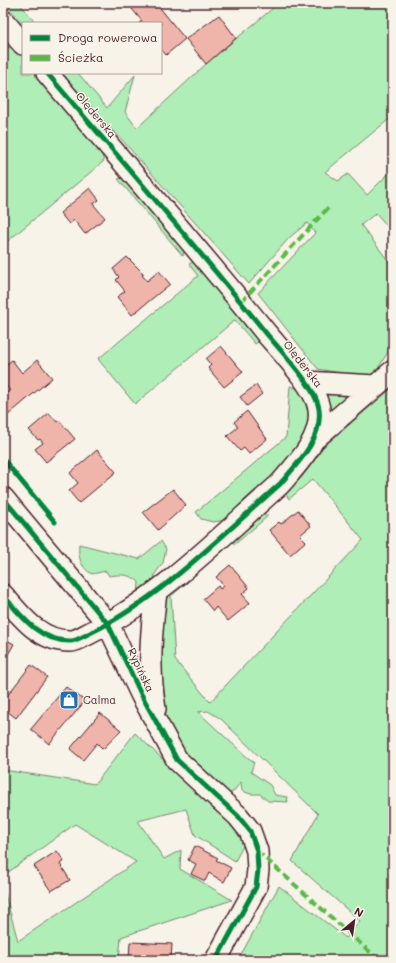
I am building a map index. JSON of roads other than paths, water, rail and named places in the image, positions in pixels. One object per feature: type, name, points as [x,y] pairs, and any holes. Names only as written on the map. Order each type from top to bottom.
[{"type":"street","points":[[3,21],[22,43]]},
{"type":"street","name":"Olęderska","points":[[3,595],[26,622],[48,637],[72,642],[108,624],[156,592],[280,484],[313,440],[319,428],[319,409],[317,398],[306,382],[241,302],[48,74]]},
{"type":"street","name":"Olęderska","points":[[313,440],[393,371]]},
{"type":"street","points":[[306,382],[375,386]]},
{"type":"street","name":"Rypińska","points":[[3,498],[108,624],[140,694],[177,760],[238,816],[250,831],[257,851],[258,870],[256,887],[216,960]]},
{"type":"street","points":[[156,592],[150,655],[150,682],[157,724]]},
{"type":"place","name":"Calma","points":[[69,700]]}]
